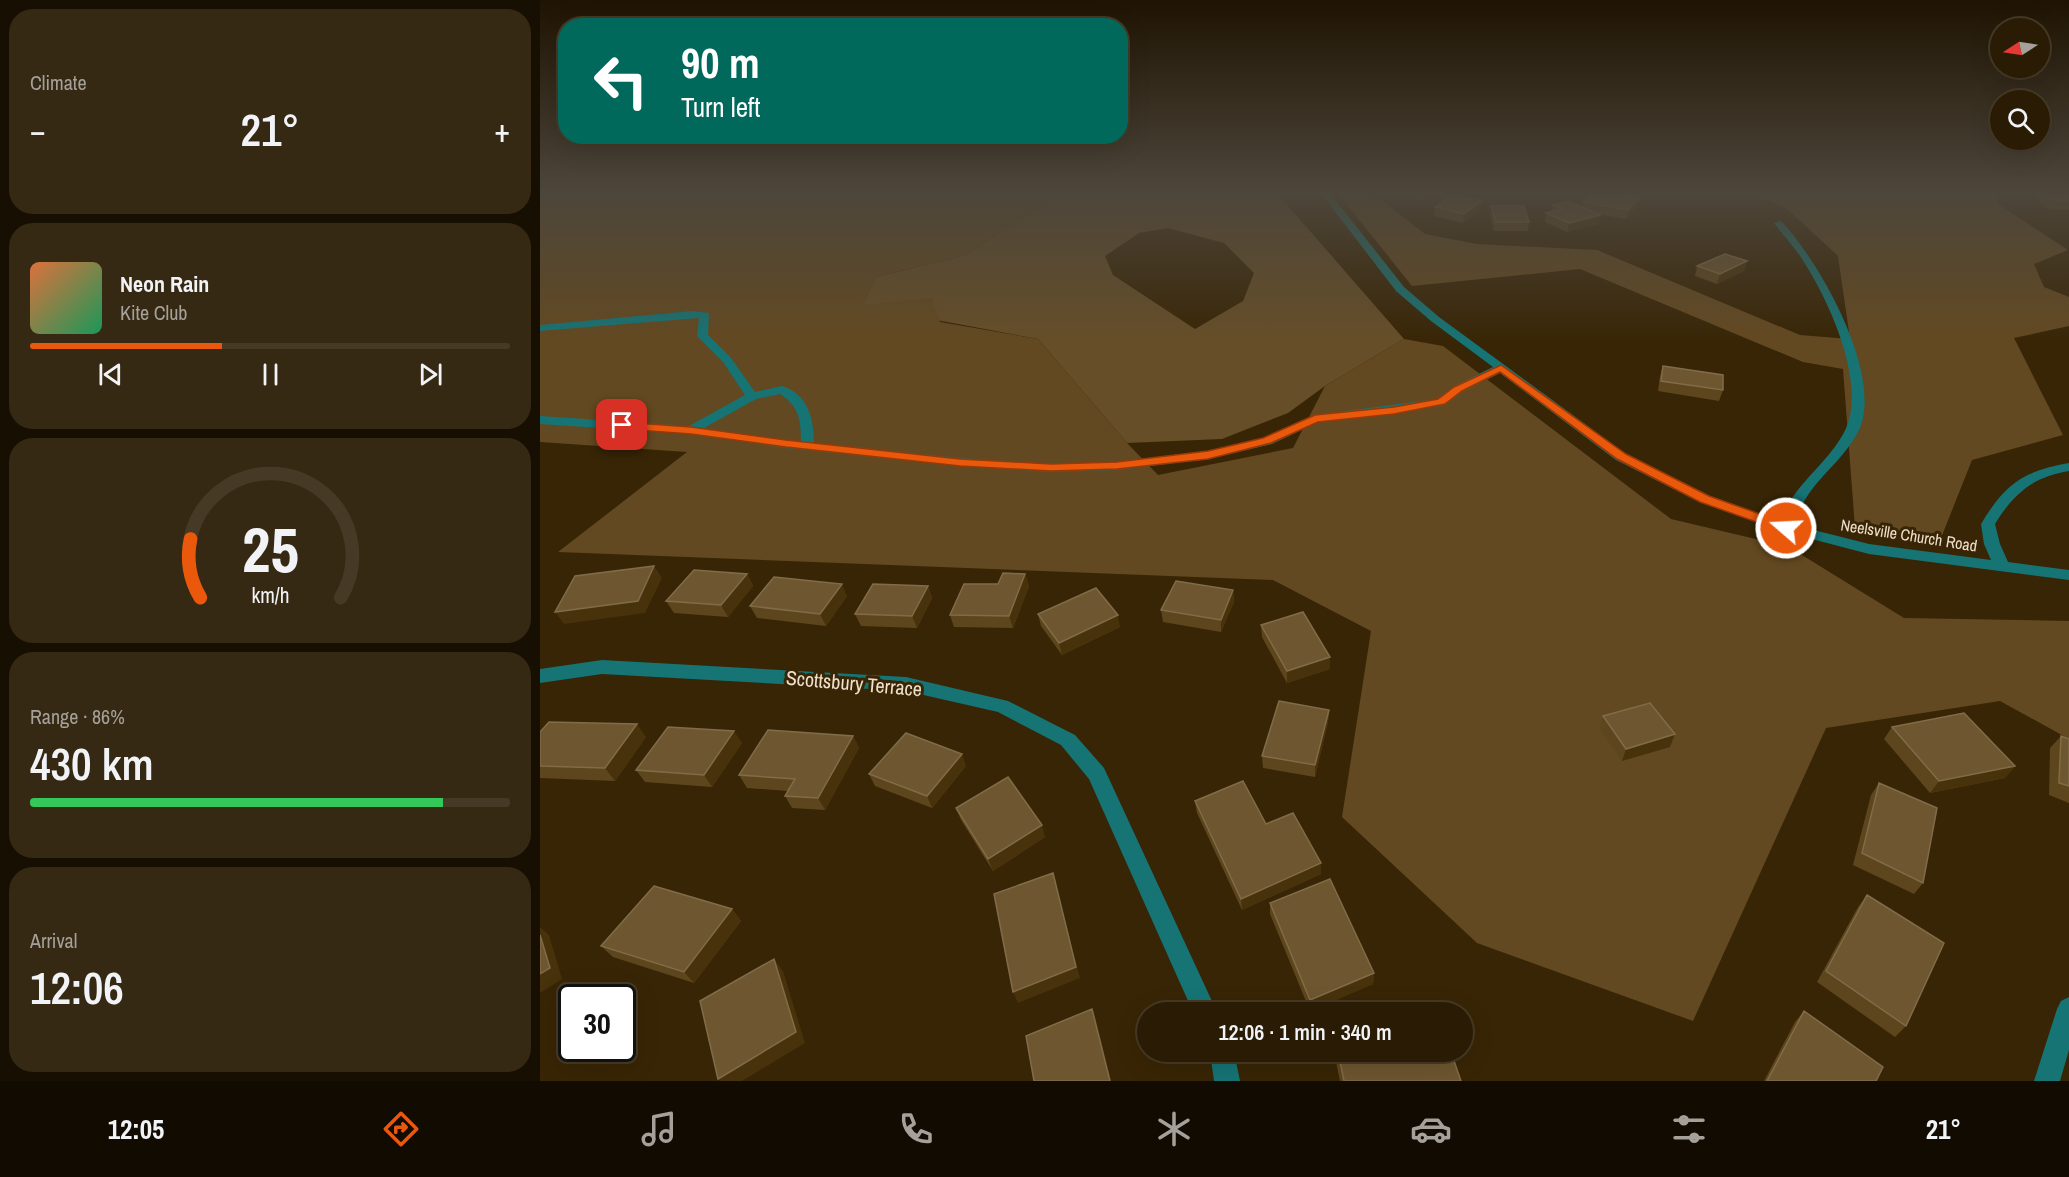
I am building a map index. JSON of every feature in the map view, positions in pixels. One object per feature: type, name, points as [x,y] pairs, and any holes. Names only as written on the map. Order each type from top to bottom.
[{"type":"street","name":"Neelsville Church Road","points":[[1364,242],[1400,289],[1435,319],[1621,457],[1705,499],[1786,528],[1869,549],[2001,564],[2069,575]]},
{"type":"street","points":[[1786,528],[1792,508],[1801,492],[1846,441],[1857,418],[1858,392],[1844,339],[1831,301],[1798,242]]},
{"type":"street","points":[[540,328],[692,314],[705,315],[702,327],[703,336],[727,360],[752,396]]},
{"type":"street","points":[[540,420],[691,430],[807,446],[960,462],[1051,468],[1117,466],[1208,455],[1267,441],[1315,419],[1441,402],[1458,389],[1501,368]]},
{"type":"street","points":[[691,430],[752,396],[782,390],[799,400],[804,407],[808,429],[807,446]]},
{"type":"street","points":[[2001,564],[1992,544],[1989,524],[2003,498],[2025,480],[2052,470],[2069,467]]},
{"type":"street","name":"Scottsbury Terrace","points":[[540,676],[602,667],[906,684],[1002,706],[1068,740],[1097,774],[1200,1002]]},
{"type":"street","points":[[2047,1081],[2069,1009]]},
{"type":"street","points":[[1224,1062],[1227,1081]]},
{"type":"shaded area","points":[[540,242],[986,242],[966,255],[876,277],[863,305],[932,298],[940,322],[1038,339],[1127,443],[1158,475],[1293,448],[1325,386],[1404,339],[1443,346],[1671,519],[1789,547],[1904,618],[2069,621],[2069,739],[2000,701],[1826,728],[1693,1021],[1477,943],[1342,817],[1371,631],[1273,580],[558,552],[687,452],[540,442]]},
{"type":"shaded area","points":[[986,242],[1125,242],[1105,256],[1113,275],[1195,329],[1243,301],[1254,273],[1222,242],[1320,242],[1404,339],[1325,386],[1288,413],[1222,439],[1127,443],[1038,339],[862,306],[876,277],[966,255]]},
{"type":"shaded area","points":[[1377,242],[1469,242],[1597,250],[1800,335],[1850,339],[1838,256],[1823,242],[2057,242],[2068,250],[2034,264],[2044,287],[2069,297],[2069,326],[2014,338],[2063,435],[1972,460],[1941,538],[1855,528],[1843,369],[1803,362],[1580,269],[1412,286]]},
{"type":"building","points":[[1725,254],[1747,261],[1720,274],[1697,266]]},
{"type":"building","points":[[1663,366],[1723,375],[1723,390],[1661,381]]},
{"type":"building","points":[[654,566],[638,601],[555,612],[575,576]]},
{"type":"building","points":[[694,570],[747,574],[721,605],[666,601]]},
{"type":"building","points":[[1003,573],[1025,574],[1009,616],[950,615],[964,584],[998,584]]},
{"type":"building","points":[[774,577],[842,584],[820,614],[750,606]]},
{"type":"building","points":[[1176,581],[1233,590],[1221,620],[1161,610]]},
{"type":"building","points":[[873,584],[928,586],[912,616],[855,614]]},
{"type":"building","points":[[1096,588],[1118,615],[1059,643],[1038,614]]},
{"type":"building","points":[[1303,612],[1330,657],[1287,671],[1261,625]]},
{"type":"building","points":[[1279,701],[1329,710],[1315,765],[1262,756]]},
{"type":"building","points":[[1650,703],[1675,734],[1626,749],[1603,716]]},
{"type":"building","points":[[1964,713],[2015,766],[1939,781],[1892,727]]},
{"type":"building","points":[[549,722],[637,724],[605,768],[540,766],[540,732]]},
{"type":"building","points":[[668,727],[734,731],[704,775],[636,770]]},
{"type":"building","points":[[768,730],[853,736],[818,798],[785,796],[795,779],[739,775]]},
{"type":"building","points":[[906,733],[962,754],[927,796],[869,774]]},
{"type":"building","points":[[2061,736],[2069,739],[2069,786],[2059,783]]},
{"type":"building","points":[[1008,777],[1042,825],[988,859],[956,808]]},
{"type":"building","points":[[1243,781],[1266,824],[1293,813],[1321,863],[1241,899],[1195,801]]},
{"type":"building","points":[[1879,783],[1937,808],[1923,883],[1862,853]]},
{"type":"building","points":[[1053,873],[1076,967],[1013,992],[994,894]]},
{"type":"building","points":[[1330,879],[1374,973],[1310,1000],[1270,903]]},
{"type":"building","points":[[654,886],[732,909],[684,972],[601,946]]},
{"type":"building","points":[[1867,895],[1944,943],[1906,1026],[1826,971]]},
{"type":"building","points":[[540,935],[550,968],[540,974]]},
{"type":"building","points":[[774,959],[796,1032],[718,1079],[700,1001]]},
{"type":"building","points":[[1092,1009],[1110,1081],[1034,1081],[1026,1036]]},
{"type":"building","points":[[1804,1011],[1883,1067],[1876,1081],[1767,1081]]},
{"type":"building","points":[[1340,1062],[1454,1062],[1461,1081],[1344,1081]]},
{"type":"route","points":[[622,425],[691,430],[786,444],[960,462],[1051,468],[1117,466],[1208,455],[1267,441],[1315,419],[1441,402],[1458,389],[1501,368],[1621,457],[1705,499],[1786,528]]}]
